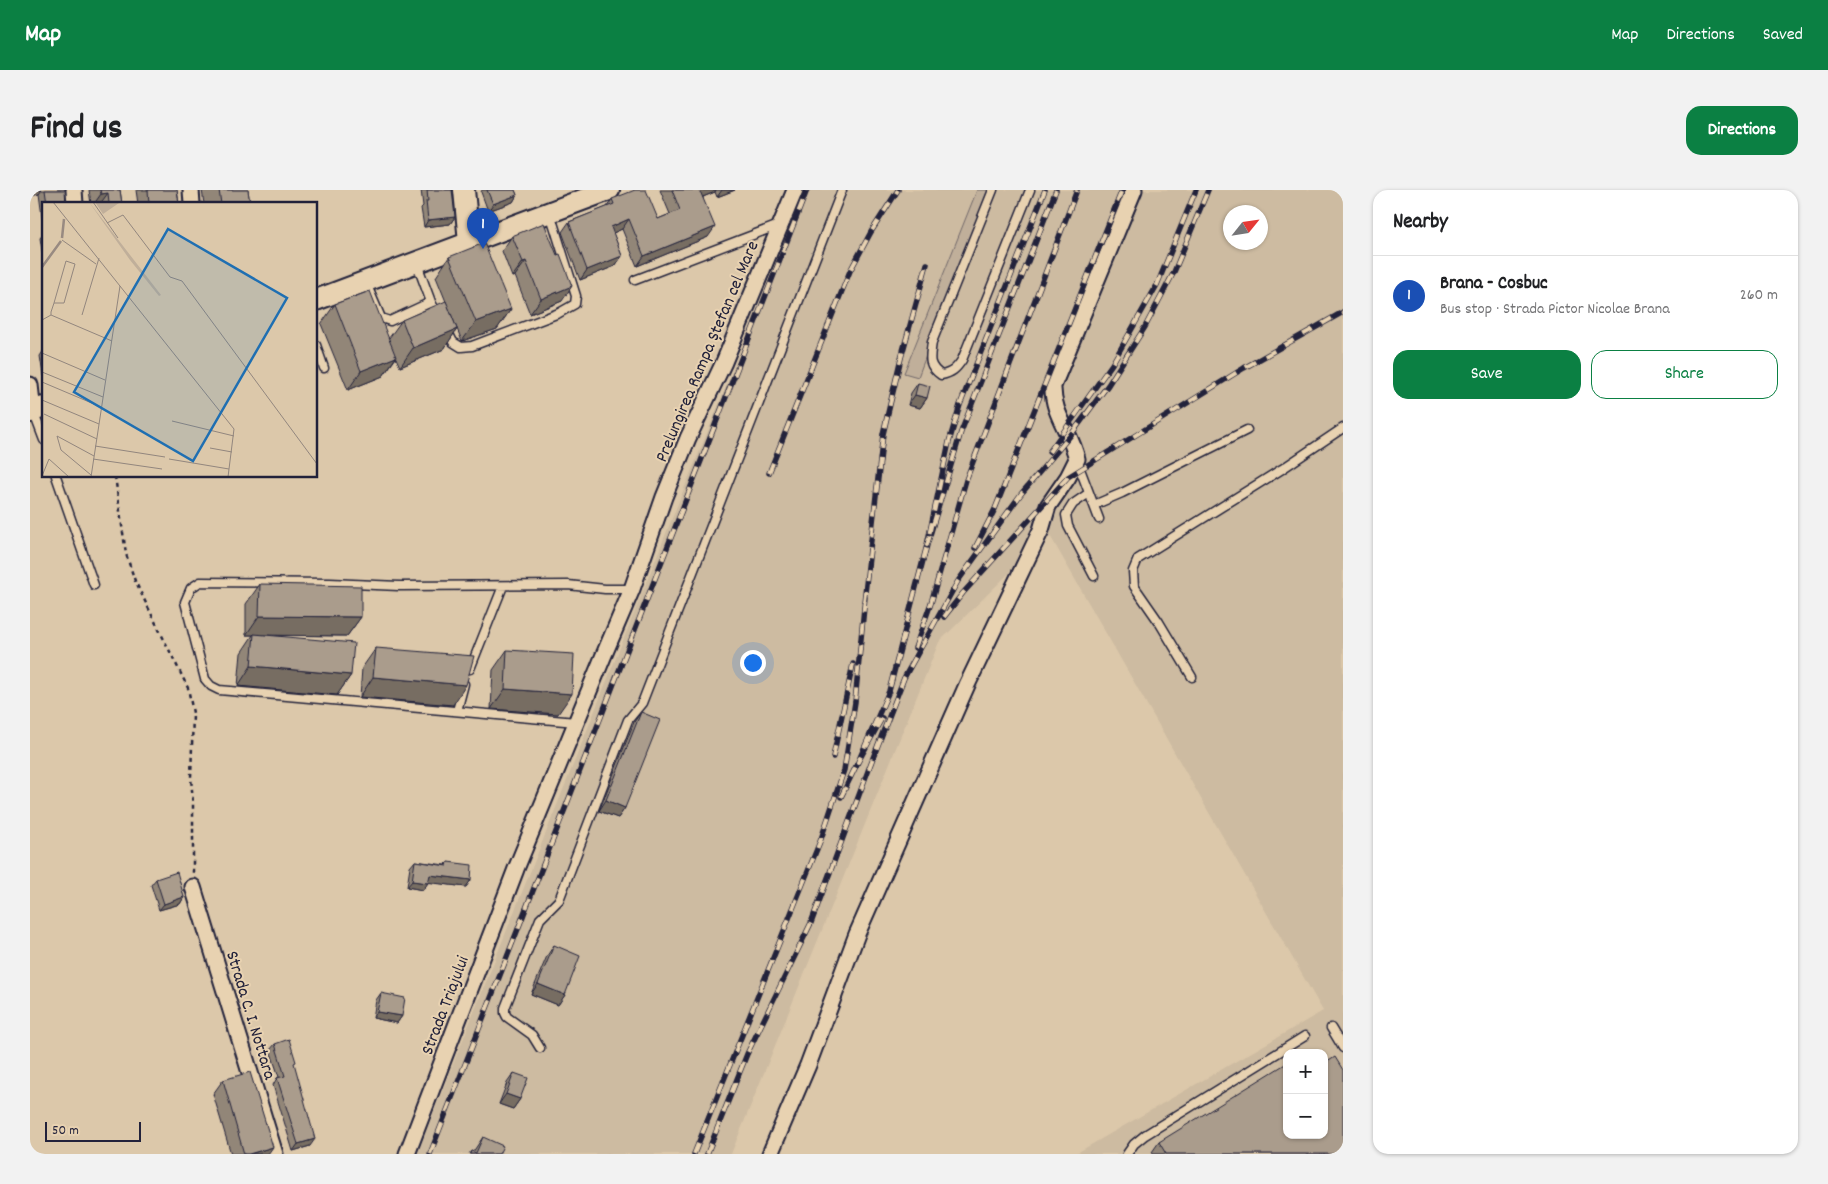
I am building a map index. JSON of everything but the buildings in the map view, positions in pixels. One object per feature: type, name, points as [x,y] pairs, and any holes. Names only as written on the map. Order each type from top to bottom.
[{"type":"street","points":[[464,190],[469,242]]},
{"type":"street","points":[[318,299],[608,190]]},
{"type":"street","name":"Prelungirea Rampa Ștefan cel Mare","points":[[576,722],[632,589],[653,528],[688,438],[724,362],[795,190]]},
{"type":"street","points":[[770,1154],[808,1065],[857,934],[967,685],[1041,530],[1048,506],[1068,477],[1077,459],[1070,436],[1053,400],[1053,386],[1134,190]]},
{"type":"street","points":[[30,385],[36,410]]},
{"type":"street","name":"Strada Triajului","points":[[407,1154],[516,869],[576,722]]},
{"type":"street","name":"Strada C. I. Nottara","points":[[193,887],[275,1154]]},
{"type":"lane","points":[[540,1048],[532,1035],[507,1016],[505,1013],[506,1008],[540,919],[559,900],[628,720],[642,703],[842,190]]},
{"type":"lane","points":[[993,190],[932,342],[930,364],[941,375],[950,373],[957,368],[962,360],[1030,190]]},
{"type":"lane","points":[[444,326],[453,342],[461,347],[472,346],[559,313],[575,304],[576,296],[550,212]]},
{"type":"lane","points":[[635,280],[781,224]]},
{"type":"lane","points":[[416,262],[431,302],[440,318]]},
{"type":"lane","points":[[366,281],[381,318],[385,320],[390,321],[431,302]]},
{"type":"lane","points":[[318,351],[324,368]]},
{"type":"lane","points":[[36,410],[42,432]]},
{"type":"lane","points":[[1192,677],[1159,622],[1134,586],[1133,571],[1138,560],[1343,428]]},
{"type":"lane","points":[[1094,505],[1122,493],[1247,430]]},
{"type":"lane","points":[[1077,459],[1099,519]]},
{"type":"lane","points":[[57,478],[94,585]]},
{"type":"lane","points":[[1089,493],[1073,504],[1066,515],[1068,526],[1094,576]]},
{"type":"lane","points":[[576,722],[220,690],[211,686],[205,679],[185,602],[191,588],[200,582],[330,583],[399,586],[568,585],[605,589],[632,589]]},
{"type":"lane","points":[[457,711],[462,687],[503,586]]},
{"type":"lane","points":[[1331,1028],[1343,1048]]},
{"type":"lane","points":[[1127,1154],[1134,1144],[1145,1135],[1305,1036]]},
{"type":"path","points":[[115,478],[126,554],[135,581],[188,688],[193,713],[191,777],[193,803],[193,887]]},
{"type":"shaded area","points":[[807,190],[1343,190],[1343,1154],[1075,1154],[1323,1011],[1049,534],[939,642],[731,1154],[417,1154],[679,501]]},
{"type":"shaded area","points":[[977,190],[988,190],[918,377],[904,373]]},
{"type":"railway","points":[[430,1154],[807,190]]},
{"type":"railway","points":[[769,473],[850,271],[871,232],[898,190]]},
{"type":"railway","points":[[1045,190],[960,405],[949,442],[927,545],[961,432],[1056,190]]},
{"type":"railway","points":[[915,648],[931,603],[966,480],[1077,190]]},
{"type":"railway","points":[[975,548],[995,509],[1122,190]]},
{"type":"railway","points":[[1049,452],[1112,364],[1157,285],[1196,190]]},
{"type":"railway","points":[[707,1154],[747,1054],[811,923],[904,678],[958,581],[1021,494],[1070,436],[1108,385],[1145,327],[1174,272],[1208,190]]},
{"type":"railway","points":[[864,602],[883,434],[901,358],[927,264]]},
{"type":"railway","points":[[944,617],[963,593],[1068,477],[1244,368],[1343,312]]},
{"type":"railway","points":[[882,718],[858,762],[889,691],[927,545]]},
{"type":"railway","points":[[694,1154],[821,839],[844,770],[855,702],[865,597]]},
{"type":"railway","points":[[833,757],[853,664]]},
{"type":"railway","points":[[841,797],[858,762]]},
{"type":"place","name":"Brana - Cosbuc","points":[[483,249]]}]
